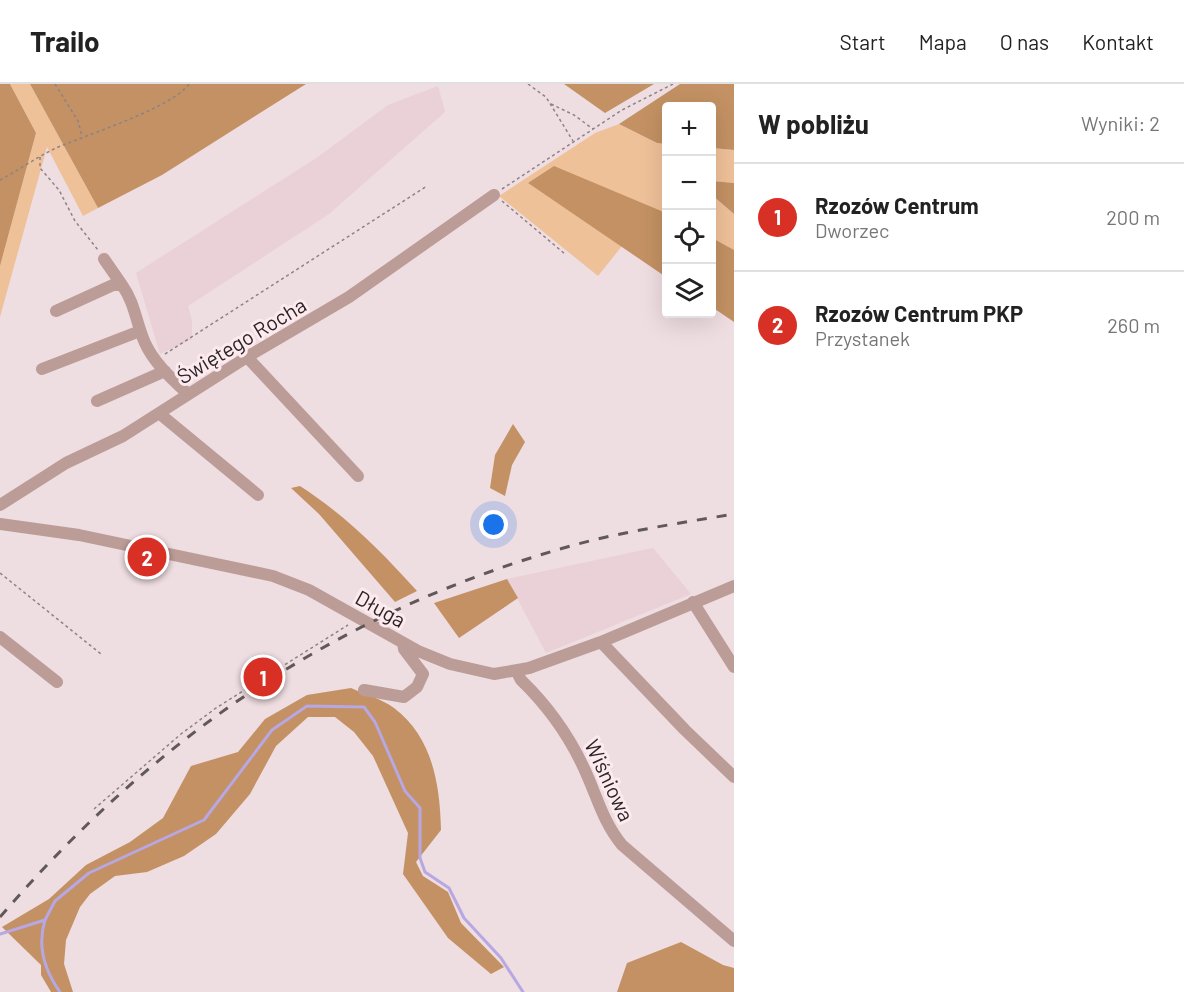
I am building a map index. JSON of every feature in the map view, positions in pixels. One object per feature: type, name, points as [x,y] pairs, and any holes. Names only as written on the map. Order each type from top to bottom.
[{"type":"street","name":"Świętego Rocha","points":[[0,505],[66,463],[109,444],[160,414],[246,357],[349,297],[494,195]]},
{"type":"street","points":[[104,259],[134,306],[140,331],[156,360],[188,394]]},
{"type":"street","points":[[56,311],[113,285],[122,285]]},
{"type":"street","points":[[42,369],[140,331]]},
{"type":"street","points":[[246,357],[358,476]]},
{"type":"street","points":[[97,400],[165,371]]},
{"type":"street","points":[[160,414],[258,495]]},
{"type":"street","name":"Długa","points":[[0,524],[34,527],[257,571],[309,590],[403,643],[440,659],[476,671],[494,674],[517,672],[601,642],[734,586]]},
{"type":"street","points":[[693,602],[734,667]]},
{"type":"street","points":[[0,637],[57,682]]},
{"type":"street","points":[[601,642],[734,777]]},
{"type":"street","points":[[364,690],[404,697],[417,687],[423,674],[404,649],[403,643]]},
{"type":"street","name":"Wiśniowa","points":[[517,672],[521,680],[559,722],[579,758],[610,830],[622,844],[734,941]]},
{"type":"path","points":[[55,84],[78,121],[82,138]]},
{"type":"path","points":[[0,180],[40,156],[150,109],[175,96],[189,84]]},
{"type":"path","points":[[528,84],[551,103],[574,142]]},
{"type":"path","points":[[565,254],[494,195],[593,129],[672,84]]},
{"type":"path","points":[[551,103],[574,115],[593,129]]},
{"type":"path","points":[[40,156],[40,168],[59,190],[75,221],[104,259]]},
{"type":"path","points":[[156,360],[427,186]]},
{"type":"path","points":[[0,573],[101,654]]},
{"type":"path","points":[[94,809],[181,734],[266,675],[348,625],[354,615]]},
{"type":"shaded area","points":[[0,84],[10,84],[36,133],[0,266]]},
{"type":"shaded area","points":[[10,84],[30,84],[98,208],[83,216],[47,147],[0,317],[0,266],[36,133]]},
{"type":"shaded area","points":[[30,84],[306,84],[162,175],[98,208]]},
{"type":"shaded area","points":[[564,84],[654,84],[605,113]]},
{"type":"shaded area","points":[[680,84],[734,84],[734,150],[716,148],[716,102],[662,102],[662,144],[619,124]]},
{"type":"shaded area","points":[[438,86],[445,112],[329,214],[188,306],[192,320],[192,339],[160,354],[136,273],[318,157],[388,105]]},
{"type":"shaded area","points":[[619,124],[662,144],[662,212],[528,183],[622,246],[598,276],[499,196],[595,133]]},
{"type":"shaded area","points":[[716,148],[734,150],[734,183],[716,181]]},
{"type":"shaded area","points":[[554,166],[662,211],[662,274],[528,183]]},
{"type":"shaded area","points":[[716,181],[734,183],[734,214],[716,198]]},
{"type":"shaded area","points":[[716,198],[734,214],[734,252],[716,241]]},
{"type":"shaded area","points":[[716,240],[734,250],[734,322],[716,310]]},
{"type":"shaded area","points":[[513,424],[525,442],[512,465],[505,496],[490,488],[495,455]]},
{"type":"shaded area","points":[[300,486],[362,534],[417,591],[395,602],[319,514],[291,488]]},
{"type":"shaded area","points":[[653,548],[691,594],[546,653],[507,579]]},
{"type":"shaded area","points":[[507,579],[518,598],[459,638],[434,603]]},
{"type":"shaded area","points":[[351,688],[379,699],[394,708],[418,733],[432,763],[439,796],[441,830],[416,862],[423,876],[448,892],[461,923],[504,967],[491,974],[448,938],[403,874],[408,833],[373,756],[354,732],[335,717],[308,717],[276,746],[250,794],[216,834],[184,856],[147,872],[115,876],[90,894],[80,907],[66,940],[64,964],[73,992],[51,992],[41,975],[41,965],[2,927],[49,899],[86,865],[130,842],[163,818],[191,766],[238,752],[265,719],[307,695]]},
{"type":"shaded area","points":[[681,942],[723,965],[734,968],[734,992],[617,992],[627,963]]},
{"type":"waterway","points":[[0,934],[45,920],[55,901],[89,873],[204,820],[272,730],[307,706],[364,707],[375,722],[405,791],[420,808],[420,858],[425,872],[449,888],[464,918],[501,958],[523,992]]},
{"type":"waterway","points":[[45,920],[42,949],[50,976],[60,992]]},
{"type":"railway","points":[[0,917],[60,851],[123,791],[189,736],[258,687],[331,643],[408,605],[489,572],[594,540],[734,514]]},
{"type":"place","name":"Rzozów Centrum PKP","points":[[147,557]]},
{"type":"place","name":"Rzozów Centrum","points":[[263,677]]}]
